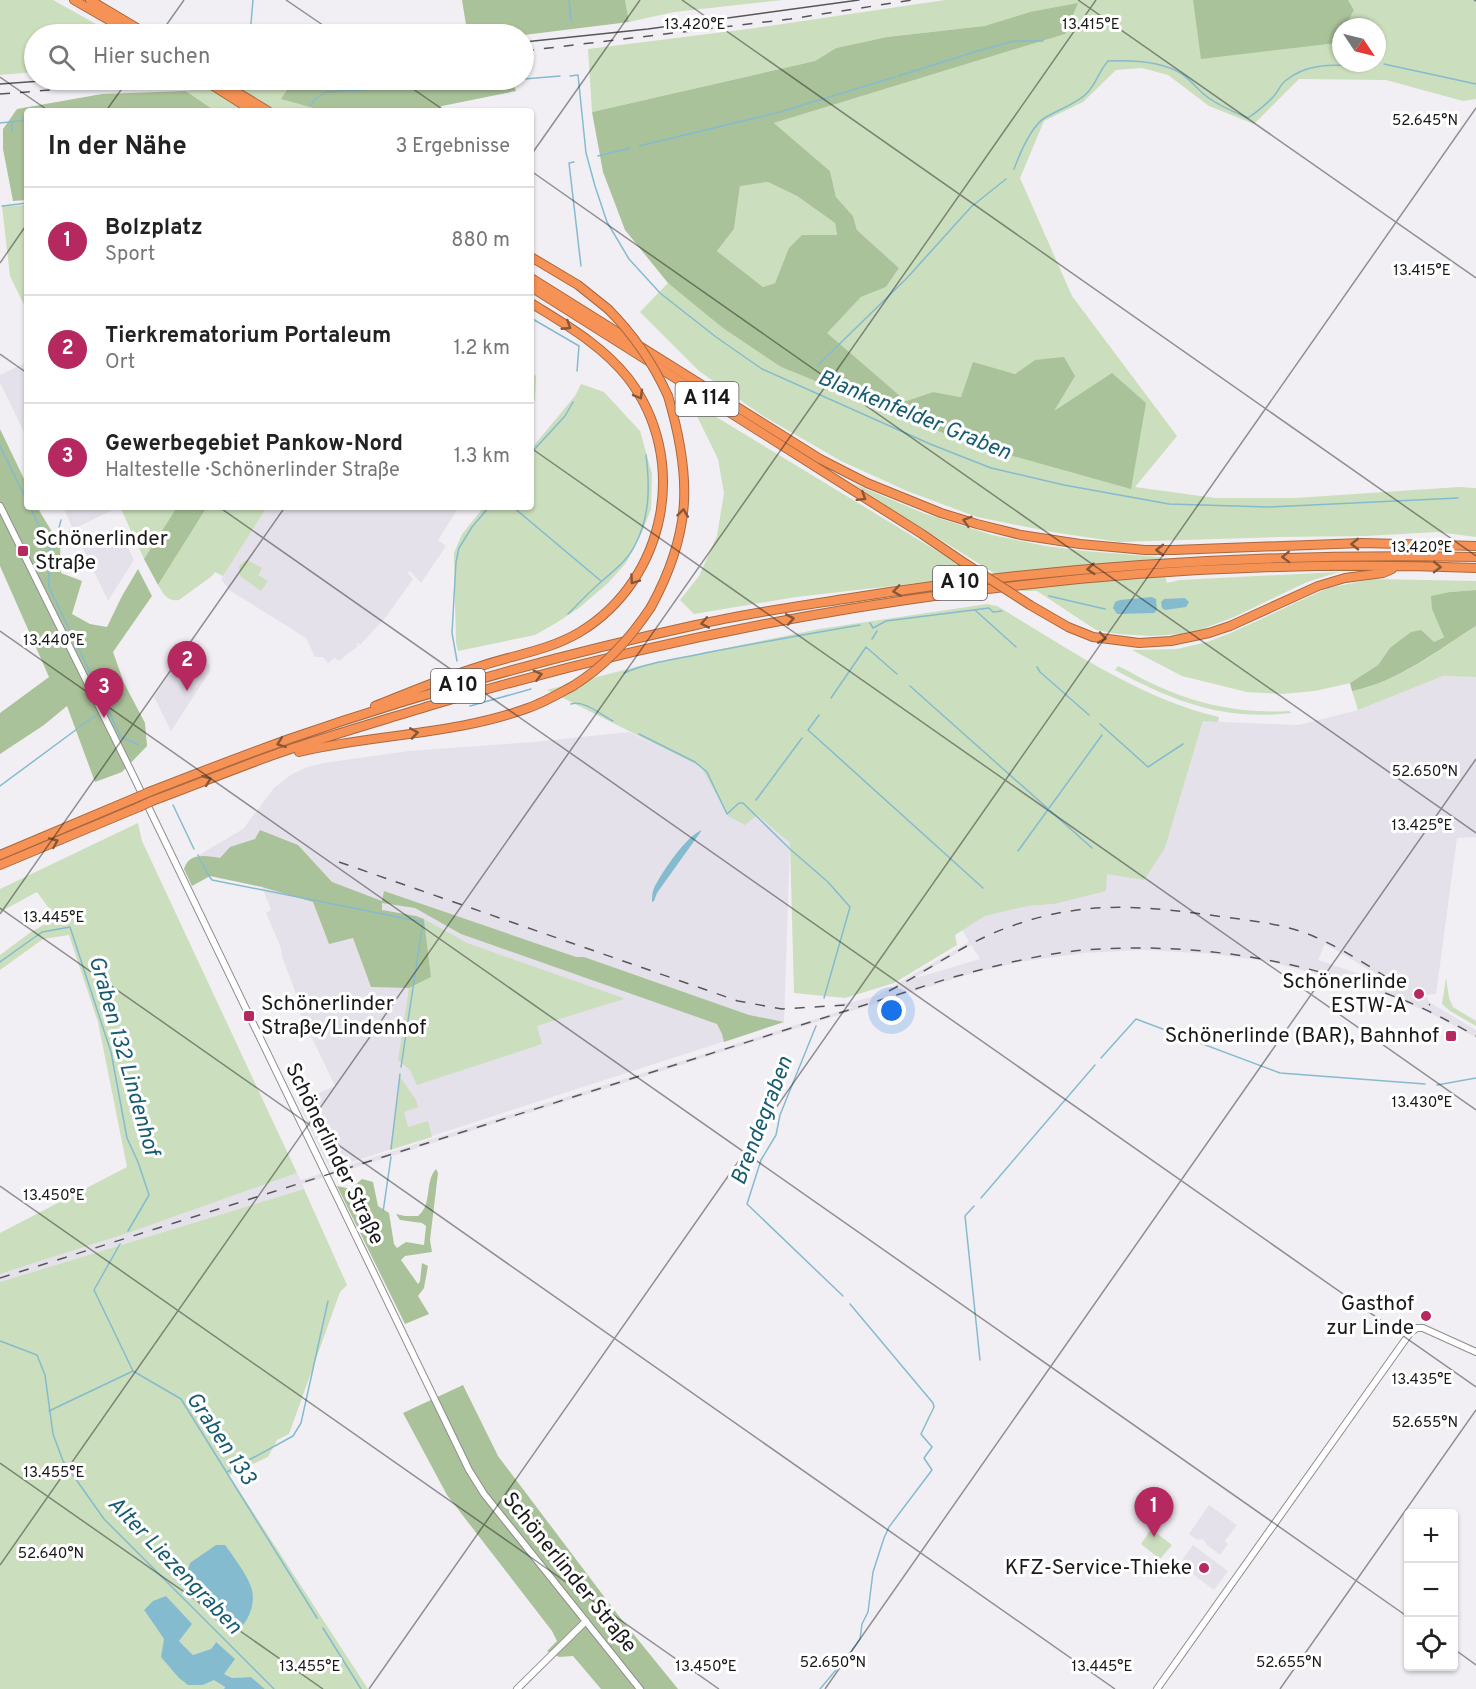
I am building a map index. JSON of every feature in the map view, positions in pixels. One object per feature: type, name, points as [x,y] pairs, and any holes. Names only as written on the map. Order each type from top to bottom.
[{"type":"highway","points":[[74,0],[116,24]]},
{"type":"highway","points":[[90,0],[130,24]]},
{"type":"highway","points":[[220,90],[248,108]]},
{"type":"highway","points":[[234,90],[263,108]]},
{"type":"highway","points":[[274,754],[290,754],[477,722],[527,708],[587,677],[633,633],[651,607],[669,569],[680,535],[684,503],[681,446],[668,396],[643,349],[608,309],[578,285],[534,259]]},
{"type":"highway","name":"A 114","points":[[534,280],[817,462]]},
{"type":"highway","name":"A 114","points":[[534,288],[817,462]]},
{"type":"highway","points":[[336,724],[453,675],[554,645],[580,632],[617,601],[632,582],[648,554],[658,527],[663,502],[663,477],[656,431],[648,410],[630,381],[608,356],[586,338],[534,305]]},
{"type":"highway","points":[[817,462],[941,513],[1021,535],[1080,544],[1155,550],[1362,543],[1476,546]]},
{"type":"highway","points":[[817,462],[1030,605],[1068,627],[1093,637],[1138,643],[1188,639],[1230,626],[1318,586],[1345,578],[1383,573],[1399,567]]},
{"type":"highway","name":"A 10","points":[[0,855],[149,792],[336,724],[471,682],[699,624],[961,582],[1171,562],[1333,556],[1476,557]]},
{"type":"highway","name":"A 10","points":[[0,865],[152,801],[274,754],[364,725],[588,662],[751,626],[991,589],[1123,576],[1257,568],[1476,568]]},
{"type":"main road","name":"Schönerlinder Straße","points":[[0,506],[130,769],[469,1470],[484,1494],[640,1689]]},
{"type":"main road","points":[[1156,1689],[1410,1333],[1417,1328],[1428,1329],[1476,1352]]},
{"type":"main road","points":[[517,1689],[586,1622]]},
{"type":"shaded area","points":[[24,363],[24,432],[0,383],[0,375]]},
{"type":"shaded area","points":[[64,510],[111,511],[73,529]]},
{"type":"shaded area","points":[[265,510],[457,510],[438,540],[446,546],[421,583],[410,571],[408,573],[413,579],[386,617],[360,645],[357,643],[358,646],[339,661],[334,658],[328,663],[323,657],[315,657],[306,638],[229,590],[221,579]]},
{"type":"shaded area","points":[[118,527],[134,560],[108,601],[81,544]]},
{"type":"shaded area","points":[[189,651],[210,665],[210,671],[171,731],[154,697],[181,656]]},
{"type":"shaded area","points":[[1443,676],[1476,677],[1476,837],[1457,838],[1436,994],[1426,995],[1429,1002],[1476,1030],[1476,1039],[1434,1015],[1398,999],[1348,982],[1271,962],[1214,954],[1143,950],[1084,953],[1019,962],[966,975],[303,1184],[304,1189],[0,1282],[0,1274],[131,1232],[297,1173],[301,1180],[853,1007],[839,1007],[839,1004],[878,995],[969,942],[962,930],[985,916],[1028,906],[1054,904],[1107,874],[1165,848],[1203,721],[1298,725],[1358,710]],"holes":[[[1325,944],[1339,952],[1396,986],[1318,960]],[[971,945],[980,959],[916,978],[916,977]]]},
{"type":"shaded area","points":[[629,732],[701,767],[728,816],[756,814],[790,843],[784,1022],[330,1169],[298,1102],[335,1086],[295,1003],[298,999],[282,957],[281,948],[266,913],[271,910],[262,887],[210,876],[199,855],[243,829],[274,788],[292,774],[307,767],[409,751]]},
{"type":"shaded area","points":[[1209,1505],[1237,1525],[1225,1541],[1228,1544],[1220,1555],[1203,1539],[1197,1540],[1189,1534]]},
{"type":"shaded area","name":"KFZ-Service-Thieke","points":[[1193,1545],[1228,1571],[1214,1590],[1179,1564]]},
{"type":"green space","points":[[0,0],[53,0],[96,24],[24,24],[24,73],[0,75]]},
{"type":"green space","points":[[462,0],[625,0],[629,22],[534,34],[534,24],[466,24]]},
{"type":"green space","points":[[625,0],[783,0],[674,12],[629,22]]},
{"type":"green space","points":[[945,0],[1194,0],[1332,42],[1332,72],[1386,72],[1386,18],[1350,18],[1354,10],[1348,0],[1476,0],[1476,99],[1463,101],[1386,80],[1299,79],[1254,124],[1209,106],[1168,75],[1142,68],[1116,70],[1083,102],[1044,121],[1020,178],[1072,296],[1177,436],[1135,487],[1215,498],[1295,498],[1459,487],[1476,488],[1476,537],[1437,532],[1119,542],[1052,532],[977,517],[907,491],[841,461],[763,416],[699,371],[640,312],[668,283],[781,367],[970,444],[1052,412],[1035,360],[1015,374],[974,363],[961,397],[933,392],[906,401],[826,333],[861,297],[886,287],[899,268],[857,230],[853,216],[836,197],[830,171],[774,123],[1065,34],[1030,12],[984,26],[887,37],[836,48],[815,61],[592,112],[588,49],[748,29]]},
{"type":"green space","points":[[1193,0],[1348,0],[1354,10],[1350,18],[1332,18],[1332,43],[1201,59]]},
{"type":"green space","points":[[1078,3],[1065,34],[774,123],[830,171],[836,197],[853,216],[857,230],[899,268],[886,287],[861,297],[827,333],[906,401],[933,392],[961,397],[973,362],[1015,374],[1035,360],[1064,357],[1075,376],[1054,411],[1112,373],[1146,403],[1131,489],[970,444],[781,367],[723,328],[668,283],[625,230],[603,172],[592,112],[815,61],[836,48],[887,37],[984,26],[1030,12]],"holes":[[[768,182],[797,196],[835,223],[837,235],[802,235],[789,248],[775,283],[763,287],[717,251],[734,229],[740,186]]]},
{"type":"green space","points":[[287,90],[282,99],[314,108],[211,108],[186,91]]},
{"type":"green space","points":[[287,90],[516,91],[440,108],[313,108],[281,99]]},
{"type":"green space","points":[[186,91],[211,108],[24,108],[24,200],[13,201],[3,149],[3,129],[17,109],[102,94]]},
{"type":"green space","points":[[768,182],[797,196],[835,223],[837,235],[789,249],[775,283],[763,287],[717,251],[734,229],[740,185]]},
{"type":"green space","points":[[24,205],[24,305],[10,276],[2,206]]},
{"type":"green space","points":[[534,374],[536,376],[534,401]]},
{"type":"green space","points":[[581,384],[604,392],[640,431],[652,474],[651,509],[643,530],[626,563],[608,583],[579,608],[535,635],[458,651],[454,553],[462,534],[482,510],[534,510],[534,445],[575,396]]},
{"type":"green space","points":[[695,404],[970,571],[970,577],[796,597],[694,614],[680,600],[699,576],[717,536],[724,493],[718,459],[694,410]]},
{"type":"green space","points":[[0,429],[24,479],[24,510],[39,510],[60,545],[61,573],[82,581],[72,614],[90,624],[107,627],[138,569],[152,596],[113,652],[124,683],[145,723],[147,746],[122,772],[95,782],[67,706],[44,725],[0,754],[0,713],[49,677],[0,566]]},
{"type":"green space","points":[[852,483],[923,513],[992,535],[1046,546],[1160,557],[1167,583],[1179,580],[1339,572],[1307,582],[1234,617],[1202,629],[1180,634],[1152,636],[1096,630],[1037,591],[1023,591]]},
{"type":"green space","points":[[121,510],[175,510],[144,559]]},
{"type":"green space","points":[[175,510],[205,510],[158,585],[144,559]]},
{"type":"green space","points":[[205,510],[265,510],[223,576],[215,572],[179,600],[166,597],[158,585]]},
{"type":"green space","points":[[247,560],[262,568],[258,575],[268,581],[261,591],[240,576],[239,566]]},
{"type":"green space","points":[[1373,579],[1476,581],[1476,590],[1450,592],[1432,609],[1445,636],[1434,642],[1390,648],[1378,665],[1350,683],[1315,691],[1281,694],[1247,692],[1182,676],[1132,650],[1177,649],[1207,642],[1328,588]]},
{"type":"green space","points":[[1476,590],[1476,626],[1401,673],[1369,687],[1352,691],[1350,683],[1378,665],[1390,648],[1411,632],[1421,630],[1434,642],[1444,637],[1432,609],[1431,596]]},
{"type":"green space","points":[[987,604],[997,606],[1077,655],[1132,685],[1160,698],[1219,717],[1218,722],[1203,721],[1165,848],[1144,880],[1107,874],[1106,891],[1054,904],[1028,906],[985,916],[955,935],[957,945],[894,983],[845,998],[794,993],[790,843],[757,815],[745,825],[728,816],[701,767],[547,690],[643,665],[819,629]]},
{"type":"green space","points":[[1476,626],[1476,677],[1443,676],[1358,710],[1352,691],[1369,687],[1401,673]]},
{"type":"green space","points":[[1118,666],[1167,690],[1201,702],[1236,709],[1292,713],[1244,714],[1200,706],[1179,700],[1137,681],[1115,670]]},
{"type":"green space","points":[[138,823],[142,841],[297,1173],[131,1232],[0,1274],[0,1233],[127,1167],[98,1022],[69,935],[43,939],[0,970],[0,955],[31,932],[56,918],[37,892],[0,912],[0,889]]},
{"type":"green space","points":[[260,830],[298,845],[332,882],[382,901],[384,891],[576,957],[584,957],[749,1015],[784,1022],[724,1042],[717,1024],[461,934],[415,908],[382,903],[382,910],[424,919],[431,977],[409,988],[371,987],[353,938],[329,944],[313,902],[262,887],[210,876],[192,886],[184,869],[190,860],[199,856],[220,858],[230,847],[255,839]]},
{"type":"green space","points":[[424,919],[467,943],[624,999],[537,1026],[542,1044],[417,1085],[410,1070],[398,1060],[409,988],[431,977]]},
{"type":"green space","points":[[1446,978],[1453,1007],[1476,1021],[1476,1026],[1442,1004]]},
{"type":"green space","points":[[400,1077],[416,1100],[418,1107],[404,1112],[408,1127],[428,1121],[432,1137],[390,1150]]},
{"type":"green space","points":[[436,1169],[438,1173],[430,1240],[432,1252],[405,1256],[401,1260],[418,1284],[422,1263],[428,1266],[424,1288],[418,1296],[429,1314],[405,1324],[337,1186],[351,1189],[362,1179],[373,1182],[378,1206],[389,1213],[394,1244],[397,1248],[406,1242],[424,1245],[426,1226],[422,1223],[400,1220],[396,1214],[418,1216],[423,1211],[430,1180]]},
{"type":"green space","points":[[304,1189],[347,1285],[340,1292],[289,1434],[277,1440],[268,1457],[229,1475],[368,1689],[265,1689],[251,1677],[232,1678],[223,1674],[215,1642],[211,1649],[193,1655],[179,1641],[191,1624],[166,1596],[144,1610],[164,1639],[203,1685],[214,1679],[225,1687],[224,1689],[0,1689],[0,1282]]},
{"type":"green space","points":[[463,1385],[498,1456],[618,1615],[678,1689],[601,1689],[573,1656],[559,1657],[547,1651],[557,1641],[552,1631],[447,1495],[403,1413]]},
{"type":"green space","points":[[1151,1529],[1172,1545],[1160,1559],[1141,1544]]},
{"type":"water","points":[[1152,597],[1156,599],[1157,610],[1154,613],[1117,614],[1113,608],[1115,602],[1120,600]]},
{"type":"water","points":[[1185,598],[1189,602],[1186,607],[1165,610],[1162,608],[1161,602],[1164,599]]},
{"type":"water","points":[[702,830],[652,902],[654,888],[668,864],[689,839]]},
{"type":"water","points":[[216,1545],[225,1545],[244,1573],[252,1590],[253,1603],[249,1616],[233,1635],[173,1576],[177,1572],[187,1574],[190,1563]]},
{"type":"water","points":[[166,1596],[192,1624],[179,1641],[193,1655],[211,1649],[216,1642],[235,1659],[224,1674],[232,1678],[251,1677],[265,1689],[224,1689],[225,1687],[214,1680],[203,1685],[188,1685],[179,1678],[161,1657],[164,1639],[144,1610],[153,1601]]},
{"type":"waterway","points":[[251,24],[253,0]]},
{"type":"waterway","name":"Blankenfelder Graben","points":[[569,0],[571,21]]},
{"type":"waterway","points":[[898,76],[1014,41],[1043,41]]},
{"type":"waterway","points":[[1014,169],[1036,126],[1046,117],[1083,97],[1093,86],[1108,61],[1146,62],[1165,66],[1185,76],[1211,100],[1248,118],[1262,108],[1282,84],[1294,75],[1303,70],[1332,66]]},
{"type":"waterway","points":[[1386,64],[1476,84]]},
{"type":"waterway","name":"Blankenfelder Graben","points":[[570,76],[578,75],[586,153],[595,186],[607,222],[629,259],[660,293],[716,337],[762,369],[930,444],[991,468],[1064,485],[1169,504],[1268,507],[1458,498]]},
{"type":"waterway","points":[[534,78],[560,76]]},
{"type":"waterway","points":[[639,146],[780,112],[895,77]]},
{"type":"waterway","points":[[311,105],[314,100],[326,92],[357,90]]},
{"type":"waterway","points":[[0,123],[24,120]]},
{"type":"waterway","points":[[12,123],[12,131]]},
{"type":"waterway","points":[[598,156],[630,148]]},
{"type":"waterway","points":[[574,162],[569,163],[581,266]]},
{"type":"waterway","points":[[818,365],[906,279],[971,207],[1006,179]]},
{"type":"waterway","points":[[2,206],[24,203]]},
{"type":"waterway","points":[[534,320],[579,346],[577,371]]},
{"type":"waterway","points":[[534,450],[565,416],[573,402]]},
{"type":"waterway","points":[[0,446],[24,495]]},
{"type":"waterway","points":[[568,614],[624,561],[634,547],[643,525],[648,502],[646,455]]},
{"type":"waterway","points":[[31,510],[52,554]]},
{"type":"waterway","points":[[457,661],[452,633],[456,562],[459,548],[486,510]]},
{"type":"waterway","points":[[517,510],[601,581]]},
{"type":"waterway","points":[[61,520],[50,563],[49,587],[121,737],[139,745]]},
{"type":"waterway","points":[[1049,596],[1105,609]]},
{"type":"waterway","points":[[870,623],[873,628],[886,621],[989,608],[993,612],[1002,611]]},
{"type":"waterway","points":[[975,610],[1016,647]]},
{"type":"waterway","points":[[624,673],[664,661],[860,625]]},
{"type":"waterway","points":[[872,639],[877,631]]},
{"type":"waterway","points":[[831,698],[866,647],[897,674]]},
{"type":"waterway","points":[[1037,667],[1089,715]]},
{"type":"waterway","points":[[910,686],[1092,848]]},
{"type":"waterway","points":[[470,706],[531,689]]},
{"type":"waterway","points":[[571,704],[587,706],[613,721]]},
{"type":"waterway","points":[[819,715],[808,730],[983,888]]},
{"type":"waterway","points":[[79,727],[95,716]]},
{"type":"waterway","points":[[1100,724],[1148,767],[1183,744]]},
{"type":"waterway","points":[[0,786],[77,729]]},
{"type":"waterway","name":"Brendegraben","points":[[639,734],[695,762],[707,772],[727,814],[739,803],[743,803],[828,882],[850,907],[824,998]]},
{"type":"waterway","points":[[1018,851],[1102,735]]},
{"type":"waterway","points":[[756,800],[802,738]]},
{"type":"waterway","points":[[173,805],[194,849]]},
{"type":"waterway","points":[[198,855],[212,880],[423,922],[401,1067]]},
{"type":"waterway","name":"Graben 132 Lindenhof","points":[[0,962],[42,932],[70,927],[111,1052],[127,1138],[149,1195],[128,1231]]},
{"type":"waterway","points":[[1101,1058],[1136,1019],[1280,1073],[1425,1084]]},
{"type":"waterway","name":"Brendegraben","points":[[816,1026],[780,1115],[776,1135],[761,1160],[747,1204],[843,1296]]},
{"type":"waterway","points":[[981,1198],[1095,1065]]},
{"type":"waterway","points":[[391,1149],[400,1074]]},
{"type":"waterway","points":[[1437,1085],[1476,1078]]},
{"type":"waterway","points":[[383,1212],[391,1157]]},
{"type":"waterway","points":[[974,1206],[965,1216],[980,1360]]},
{"type":"waterway","name":"Graben 132 Lindenhof","points":[[120,1244],[94,1290],[133,1371]]},
{"type":"waterway","points":[[227,1472],[293,1436],[301,1423],[328,1301]]},
{"type":"waterway","name":"Brendegraben","points":[[820,1689],[860,1639],[862,1624],[868,1612],[873,1572],[884,1538],[889,1527],[932,1470],[924,1458],[932,1447],[921,1434],[934,1407],[933,1403],[850,1304]]},
{"type":"waterway","name":"Alter Liezengraben","points":[[0,1341],[37,1355],[45,1375],[53,1434],[63,1461],[104,1519],[274,1689]]},
{"type":"waterway","name":"Graben 133","points":[[49,1411],[133,1371],[181,1399],[317,1618]]},
{"type":"waterway","name":"Graben 133","points":[[323,1628],[361,1689]]},
{"type":"tram line","points":[[534,41],[648,29],[859,0]]},
{"type":"tram line","points":[[0,84],[24,82]]},
{"type":"railway","points":[[534,50],[790,19],[912,0]]},
{"type":"railway","points":[[0,94],[51,90]]},
{"type":"railway","points":[[339,862],[738,1001],[782,1009],[846,1005]]},
{"type":"railway","points":[[889,991],[963,948],[1009,927],[1064,912],[1116,907],[1195,913],[1258,922],[1302,932],[1343,951],[1430,1005]]},
{"type":"railway","points":[[0,1278],[950,978],[1050,954],[1084,950],[1164,948],[1244,956],[1283,963],[1322,972],[1398,998],[1476,1036]]},
{"type":"place","name":"Schönerlinder Straße","points":[[23,551]]},
{"type":"place","name":"Tierkrematorium Portaleum","points":[[187,691]]},
{"type":"place","name":"Gewerbegebiet Pankow-Nord","points":[[104,718]]},
{"type":"place","name":"Schönerlinde ESTW-A","points":[[1419,994]]},
{"type":"place","name":"Schönerlinder Straße/Lindenhof","points":[[249,1016]]},
{"type":"place","name":"Schönerlinde (BAR), Bahnhof","points":[[1451,1036]]},
{"type":"place","name":"Gasthof zur Linde","points":[[1426,1316]]},
{"type":"place","name":"Bolzplatz","points":[[1154,1537]]},
{"type":"place","name":"KFZ-Service-Thieke","points":[[1204,1568]]}]
